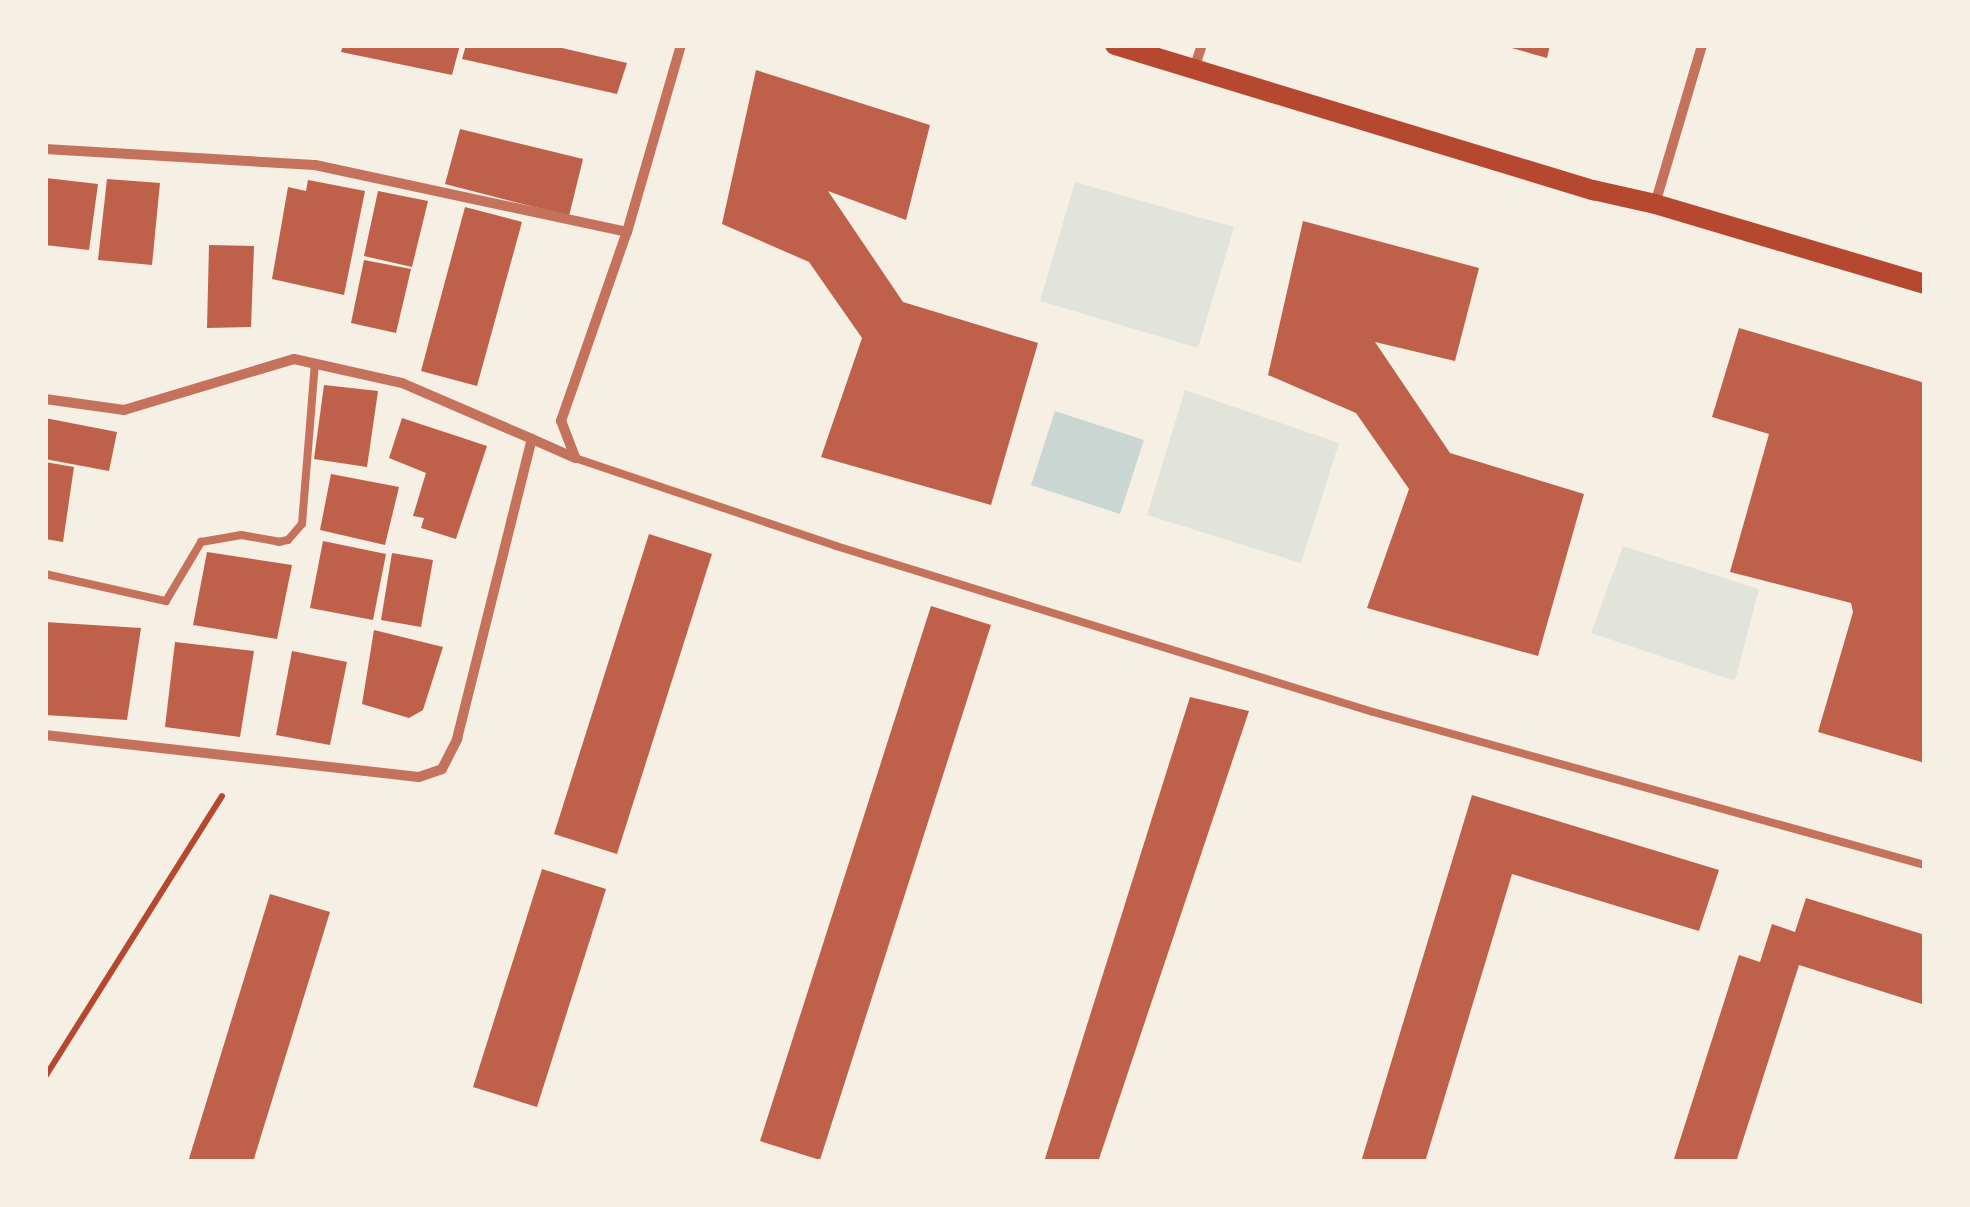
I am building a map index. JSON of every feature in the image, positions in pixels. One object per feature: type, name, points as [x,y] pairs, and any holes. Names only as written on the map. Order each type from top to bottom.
[{"type":"main road","points":[[1115,45],[1593,190],[1655,204],[1925,284]]},
{"type":"street","points":[[576,458],[561,420],[626,232],[682,45]]},
{"type":"street","points":[[1194,68],[1202,45]]},
{"type":"street","points":[[1655,204],[1702,45]]},
{"type":"street","points":[[45,149],[316,165],[626,232]]},
{"type":"street","points":[[45,400],[124,410],[294,359],[402,383],[576,458]]},
{"type":"street","points":[[45,736],[419,777],[442,769],[457,740],[532,439]]},
{"type":"lane","points":[[45,574],[166,601],[201,542],[241,535],[288,540],[302,524],[315,364]]},
{"type":"lane","points":[[576,458],[836,546],[1372,712],[1925,865]]},
{"type":"path","points":[[45,1077],[222,796]]},
{"type":"shaded area","points":[[1075,182],[1234,227],[1198,348],[1040,301]]},
{"type":"shaded area","points":[[1185,390],[1339,443],[1301,563],[1147,515]]},
{"type":"shaded area","points":[[1055,411],[1144,440],[1120,514],[1031,485]]},
{"type":"shaded area","points":[[1623,546],[1759,589],[1735,681],[1591,633]]},
{"type":"building","points":[[343,45],[460,45],[452,75],[341,52]]},
{"type":"building","points":[[466,45],[549,45],[627,63],[617,94],[462,59]]},
{"type":"building","points":[[1501,45],[1550,45],[1547,58]]},
{"type":"building","points":[[756,70],[930,125],[906,220],[828,191],[903,302],[1038,343],[991,505],[821,457],[862,338],[809,262],[722,224]]},
{"type":"building","points":[[460,129],[583,159],[569,216],[445,184]]},
{"type":"building","points":[[46,178],[98,184],[89,250],[45,245]]},
{"type":"building","points":[[107,179],[160,183],[152,265],[98,260]]},
{"type":"building","points":[[308,180],[365,191],[344,295],[272,279],[288,187],[306,191]]},
{"type":"building","points":[[378,191],[428,201],[412,267],[364,256]]},
{"type":"building","points":[[465,207],[522,222],[477,386],[421,371]]},
{"type":"building","points":[[1303,221],[1479,268],[1455,361],[1375,342],[1450,453],[1584,494],[1538,656],[1367,608],[1409,489],[1356,413],[1268,375]]},
{"type":"building","points":[[209,245],[254,246],[251,327],[207,328]]},
{"type":"building","points":[[364,260],[411,269],[396,333],[351,323]]},
{"type":"building","points":[[1739,328],[1925,383],[1925,763],[1818,732],[1853,612],[1851,603],[1730,572],[1769,434],[1712,417]]},
{"type":"building","points":[[324,385],[378,391],[367,467],[314,459]]},
{"type":"building","points":[[45,418],[117,432],[109,471],[45,459]]},
{"type":"building","points":[[402,418],[487,446],[456,539],[421,528],[424,518],[413,516],[426,473],[389,458]]},
{"type":"building","points":[[45,462],[74,467],[63,542],[45,539]]},
{"type":"building","points":[[331,474],[399,487],[385,545],[320,530]]},
{"type":"building","points":[[649,534],[712,554],[617,854],[554,834]]},
{"type":"building","points":[[323,541],[386,554],[373,620],[310,608]]},
{"type":"building","points":[[207,552],[292,565],[277,639],[193,625]]},
{"type":"building","points":[[392,553],[433,560],[421,627],[381,620]]},
{"type":"building","points":[[931,606],[991,625],[820,1160],[760,1141]]},
{"type":"building","points":[[45,622],[141,628],[127,720],[45,715]]},
{"type":"building","points":[[374,630],[443,647],[423,710],[409,718],[362,704]]},
{"type":"building","points":[[175,642],[254,651],[240,737],[165,727]]},
{"type":"building","points":[[292,651],[347,662],[330,745],[276,735]]},
{"type":"building","points":[[1190,697],[1249,711],[1098,1162],[1044,1162]]},
{"type":"building","points":[[1472,795],[1719,870],[1699,931],[1512,874],[1425,1162],[1361,1162]]},
{"type":"building","points":[[542,869],[606,889],[537,1107],[473,1087]]},
{"type":"building","points":[[270,894],[330,912],[253,1162],[188,1162]]},
{"type":"building","points":[[1806,898],[1925,935],[1925,1005],[1799,965],[1736,1162],[1673,1162],[1739,955],[1760,962],[1772,924],[1795,932]]}]
